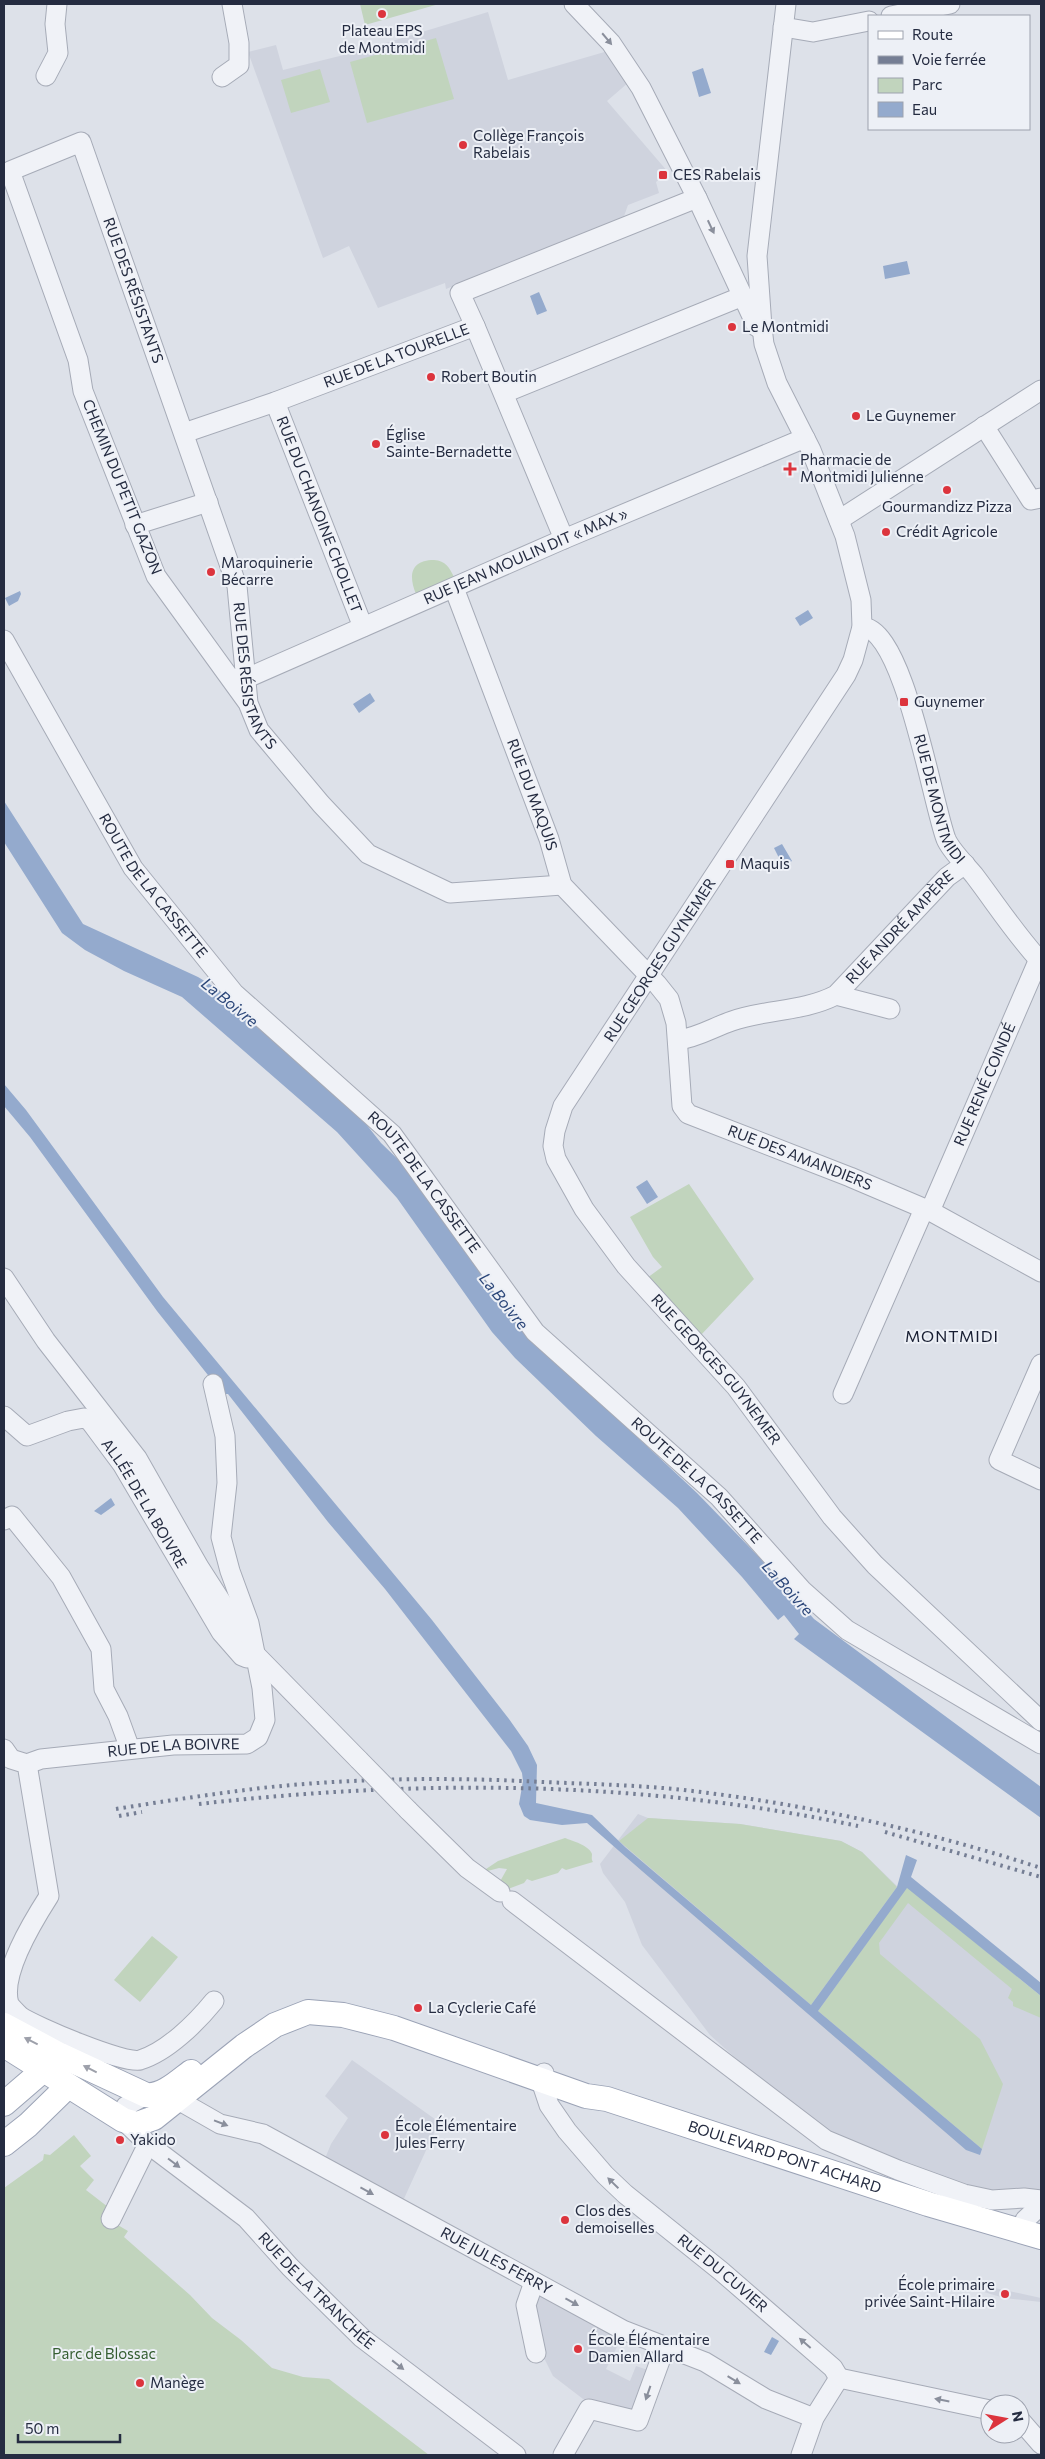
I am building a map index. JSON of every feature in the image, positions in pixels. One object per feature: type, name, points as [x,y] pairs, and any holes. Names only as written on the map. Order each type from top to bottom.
[{"type":"main road","name":"BOULEVARD PONT ACHARD","points":[[146,2095],[159,2092],[179,2082],[242,2028],[280,2005],[301,2000],[332,2003],[394,2028],[501,2065],[524,2066],[544,2077],[589,2088],[607,2098],[962,2215],[1041,2237]]},
{"type":"main road","name":"BOULEVARD PONT ACHARD","points":[[58,2065],[124,2120],[137,2124],[146,2122],[178,2100],[244,2046],[290,2017],[308,2012],[320,2012],[394,2028]]},
{"type":"main road","points":[[4,2025],[58,2065]]},
{"type":"main road","points":[[4,2044],[58,2065],[119,2084],[146,2095]]},
{"type":"main road","points":[[4,2104],[58,2065]]},
{"type":"main road","points":[[4,2144],[28,2125],[58,2065]]},
{"type":"main road","name":"BOULEVARD PONT ACHARD","points":[[962,2215],[1032,2207]]},
{"type":"street","points":[[46,76],[58,53],[57,4]]},
{"type":"street","points":[[222,77],[239,65],[239,43],[232,4]]},
{"type":"street","points":[[574,4],[611,43],[659,121],[697,198],[764,344]]},
{"type":"street","name":"RUE GEORGES GUYNEMER","points":[[786,4],[756,263],[764,344],[782,396],[806,438],[839,520],[861,600],[862,627],[853,660],[846,675],[650,977],[563,1106],[555,1131],[553,1146],[556,1159],[562,1171],[598,1229],[626,1266],[736,1387],[832,1517],[875,1566],[1041,1721]]},
{"type":"street","points":[[896,15],[950,4]]},
{"type":"street","points":[[783,27],[813,32],[868,21]]},
{"type":"street","name":"RUE DES RÉSISTANTS","points":[[16,169],[81,142],[237,586],[248,703],[259,730],[321,804],[368,854],[450,893],[562,885]]},
{"type":"street","name":"CHEMIN DU PETIT GAZON","points":[[16,169],[10,171],[78,360],[83,392],[156,576],[248,703]]},
{"type":"street","name":"RUE DE LA TOURELLE","points":[[184,433],[275,402],[475,326],[460,293],[697,198]]},
{"type":"street","points":[[504,393],[741,292],[753,276],[756,263]]},
{"type":"street","points":[[475,326],[564,539]]},
{"type":"street","points":[[839,520],[1041,390]]},
{"type":"street","name":"RUE DU CHANOINE CHOLLET","points":[[275,402],[363,627]]},
{"type":"street","points":[[984,426],[1031,500],[1041,498]]},
{"type":"street","name":"RUE JEAN MOULIN DIT « MAX »","points":[[247,678],[564,539],[806,438]]},
{"type":"street","points":[[135,525],[208,502]]},
{"type":"street","name":"RUE DU MAQUIS","points":[[454,588],[549,839],[562,885],[650,977]]},
{"type":"street","name":"RUE DE MONTMIDI","points":[[862,627],[870,628],[881,637],[895,661],[932,782],[947,840],[1023,942],[1040,960]]},
{"type":"street","name":"ROUTE DE LA CASSETTE","points":[[4,640],[133,868],[234,993],[392,1134],[536,1332],[718,1497],[802,1590],[847,1630],[1041,1744]]},
{"type":"street","name":"RUE ANDRÉ AMPÈRE","points":[[678,1040],[688,1039],[732,1021],[755,1015],[818,1004],[836,995],[947,877],[965,864]]},
{"type":"street","name":"RUE RENÉ COINDÉ","points":[[843,1394],[1040,960]]},
{"type":"street","name":"RUE DES AMANDIERS","points":[[650,977],[669,999],[676,1023],[682,1106],[688,1114],[850,1177],[927,1210],[1041,1272]]},
{"type":"street","name":"RUE ANDRÉ AMPÈRE","points":[[836,995],[890,1009]]},
{"type":"street","points":[[4,1278],[46,1341],[137,1458],[199,1567],[255,1654],[467,1868],[826,2140],[890,2167],[964,2194],[1032,2207]]},
{"type":"street","points":[[1041,1364],[999,1460],[1041,1480]]},
{"type":"street","name":"RUE DE LA BOIVRE","points":[[26,1764],[41,1759],[173,1745],[247,1744],[258,1737],[265,1720],[265,1709],[255,1654],[249,1623],[223,1549],[222,1537],[227,1483],[225,1436],[213,1384]]},
{"type":"street","name":"ALLÉE DE LA BOIVRE","points":[[4,1416],[27,1436],[68,1421],[84,1418],[90,1422],[122,1464],[216,1625],[242,1656],[247,1658],[255,1654]]},
{"type":"street","points":[[4,1520],[12,1516],[61,1577],[101,1649],[104,1689],[118,1716],[130,1750]]},
{"type":"street","points":[[4,1749],[11,1759],[26,1764],[49,1896],[25,1932],[8,1974],[10,2004],[58,2065],[127,2060],[138,2061],[152,2055],[186,2030],[199,2019],[214,2001]]},
{"type":"street","name":"RUE DU CUVIER","points":[[544,2077],[544,2092],[549,2105],[567,2130],[606,2175],[625,2194],[743,2290],[832,2368],[839,2378]]},
{"type":"street","name":"BOULEVARD PONT ACHARD","points":[[124,2120],[126,2106],[146,2095]]},
{"type":"street","name":"RUE JULES FERRY","points":[[178,2100],[220,2124],[263,2134],[623,2330],[705,2362],[766,2399],[814,2418]]},
{"type":"street","name":"RUE DE LA TRANCHÉE","points":[[124,2120],[148,2144],[246,2218],[290,2268],[362,2338],[516,2455]]},
{"type":"street","points":[[111,2219],[148,2144]]},
{"type":"street","points":[[534,2282],[526,2305],[536,2353]]},
{"type":"street","points":[[563,2455],[589,2409],[638,2421],[665,2347]]},
{"type":"street","points":[[801,2455],[814,2418],[839,2378],[980,2408]]},
{"type":"street","points":[[1030,2431],[1041,2444]]},
{"type":"shaded area","name":"Collège François Rabelais","points":[[488,12],[508,80],[608,51],[629,82],[607,101],[668,172],[656,182],[659,193],[628,205],[623,219],[446,289],[445,283],[378,308],[349,246],[323,258],[248,52],[276,45],[283,70],[356,52]]},
{"type":"shaded area","points":[[638,1814],[648,1818],[740,1824],[841,1841],[862,1852],[898,1887],[1041,1997],[1041,2192],[988,2193],[840,2139],[794,2111],[710,2035],[642,1945],[625,1902],[603,1873],[600,1864]]},
{"type":"shaded area","name":"École Élémentaire Jules Ferry","points":[[352,2060],[439,2122],[402,2203],[324,2161],[331,2144],[348,2118],[325,2096]]},
{"type":"shaded area","name":"École primaire privée Saint-Hilaire","points":[[986,2286],[1041,2298],[1041,2302],[1004,2298],[984,2292]]},
{"type":"shaded area","name":"École Élémentaire Damien Allard","points":[[537,2291],[621,2339],[606,2369],[630,2381],[636,2366],[651,2371],[636,2411],[587,2402],[553,2376],[544,2358],[531,2305]]},
{"type":"green space","name":"Plateau EPS de Montmidi","points":[[360,4],[439,4],[365,25]]},
{"type":"green space","points":[[436,38],[454,99],[367,123],[350,62]]},
{"type":"green space","points":[[320,69],[330,102],[291,113],[281,80]]},
{"type":"green space","points":[[434,560],[447,565],[454,577],[416,594],[412,581],[413,570],[420,563]]},
{"type":"green space","points":[[689,1184],[754,1279],[700,1336],[647,1278],[662,1267],[653,1257],[630,1217]]},
{"type":"green space","points":[[648,1818],[740,1824],[841,1841],[862,1852],[897,1887],[811,2005],[619,1841]]},
{"type":"green space","points":[[565,1838],[588,1848],[592,1854],[593,1862],[566,1870],[562,1868],[558,1873],[532,1881],[527,1879],[524,1883],[500,1892],[498,1885],[507,1869],[499,1868],[480,1873],[498,1861]]},
{"type":"green space","points":[[907,1887],[1041,1996],[1041,2018],[1013,2006],[1013,2002],[1008,1998],[1012,1989],[908,1903],[879,1943],[880,1954],[980,2039],[1003,2084],[982,2149],[818,2011]]},
{"type":"green space","points":[[152,1936],[178,1957],[140,2002],[114,1980]]},
{"type":"green space","name":"Parc de Blossac","points":[[74,2135],[91,2156],[80,2166],[94,2180],[86,2190],[108,2207],[116,2224],[128,2231],[124,2237],[190,2295],[212,2318],[241,2340],[272,2368],[303,2377],[329,2379],[429,2455],[4,2455],[4,2188],[43,2160],[44,2154],[50,2155]]},
{"type":"water","points":[[703,68],[711,93],[699,97],[692,72]]},
{"type":"water","points":[[907,261],[910,274],[885,279],[883,266]]},
{"type":"water","points":[[539,292],[547,311],[537,315],[530,296]]},
{"type":"water","points":[[20,591],[21,594],[18,601],[9,606],[5,598]]},
{"type":"water","points":[[808,610],[813,618],[800,626],[795,618]]},
{"type":"water","points":[[370,693],[375,701],[359,713],[353,704]]},
{"type":"water","name":"La Boivre","points":[[4,801],[83,924],[198,977],[216,988],[218,987],[355,1110],[381,1143],[410,1171],[553,1358],[697,1493],[759,1557],[814,1619],[1041,1787],[1041,1818],[794,1639],[799,1634],[784,1615],[778,1620],[742,1577],[678,1508],[596,1436],[515,1358],[492,1332],[397,1198],[337,1132],[182,997],[124,971],[85,950],[62,933],[4,842]]},
{"type":"water","points":[[782,844],[792,861],[783,866],[774,848]]},
{"type":"water","points":[[4,1084],[26,1110],[163,1297],[432,1620],[509,1719],[528,1746],[537,1765],[536,1803],[592,1815],[625,1847],[811,2005],[897,1887],[906,1855],[917,1860],[911,1877],[1041,1983],[1041,1996],[907,1888],[818,2011],[982,2149],[980,2155],[966,2150],[587,1823],[562,1825],[530,1820],[524,1816],[519,1804],[523,1781],[522,1773],[511,1751],[385,1589],[328,1522],[228,1394],[223,1394],[157,1311],[30,1137],[4,1106]]},
{"type":"water","points":[[647,1180],[658,1197],[647,1204],[636,1187]]},
{"type":"water","points":[[111,1498],[115,1505],[101,1515],[94,1511]]},
{"type":"water","points":[[772,2337],[779,2341],[771,2355],[764,2352]]},
{"type":"railway","points":[[116,1809],[261,1788],[366,1780],[472,1779],[649,1787],[730,1796],[865,1820],[909,1830],[1041,1868]]},
{"type":"railway","points":[[199,1804],[364,1790],[530,1788],[612,1792],[695,1800],[777,1811],[858,1826]]},
{"type":"railway","points":[[119,1816],[142,1812]]},
{"type":"railway","points":[[885,1832],[1041,1877]]},
{"type":"place","name":"Plateau EPS de Montmidi","points":[[382,14]]},
{"type":"place","name":"Collège François Rabelais","points":[[463,145]]},
{"type":"place","name":"CES Rabelais","points":[[663,175]]},
{"type":"place","name":"Le Montmidi","points":[[732,327]]},
{"type":"place","name":"Robert Boutin","points":[[431,377]]},
{"type":"place","name":"Le Guynemer","points":[[856,416]]},
{"type":"place","name":"Église Sainte-Bernadette","points":[[376,444]]},
{"type":"place","name":"Pharmacie de Montmidi Julienne","points":[[790,469]]},
{"type":"place","name":"Gourmandizz Pizza","points":[[947,490]]},
{"type":"place","name":"Crédit Agricole","points":[[886,532]]},
{"type":"place","name":"Maroquinerie Bécarre","points":[[211,572]]},
{"type":"place","name":"Guynemer","points":[[904,702]]},
{"type":"place","name":"Maquis","points":[[730,864]]},
{"type":"place","name":"La Cyclerie Café","points":[[418,2008]]},
{"type":"place","name":"École Élémentaire Jules Ferry","points":[[385,2135]]},
{"type":"place","name":"Yakido","points":[[120,2140]]},
{"type":"place","name":"Clos des demoiselles","points":[[565,2220]]},
{"type":"place","name":"École primaire privée Saint-Hilaire","points":[[1005,2294]]},
{"type":"place","name":"École Élémentaire Damien Allard","points":[[578,2349]]},
{"type":"place","name":"Manège","points":[[140,2383]]},
{"type":"district","name":"MONTMIDI","points":[[952,1336]]}]
